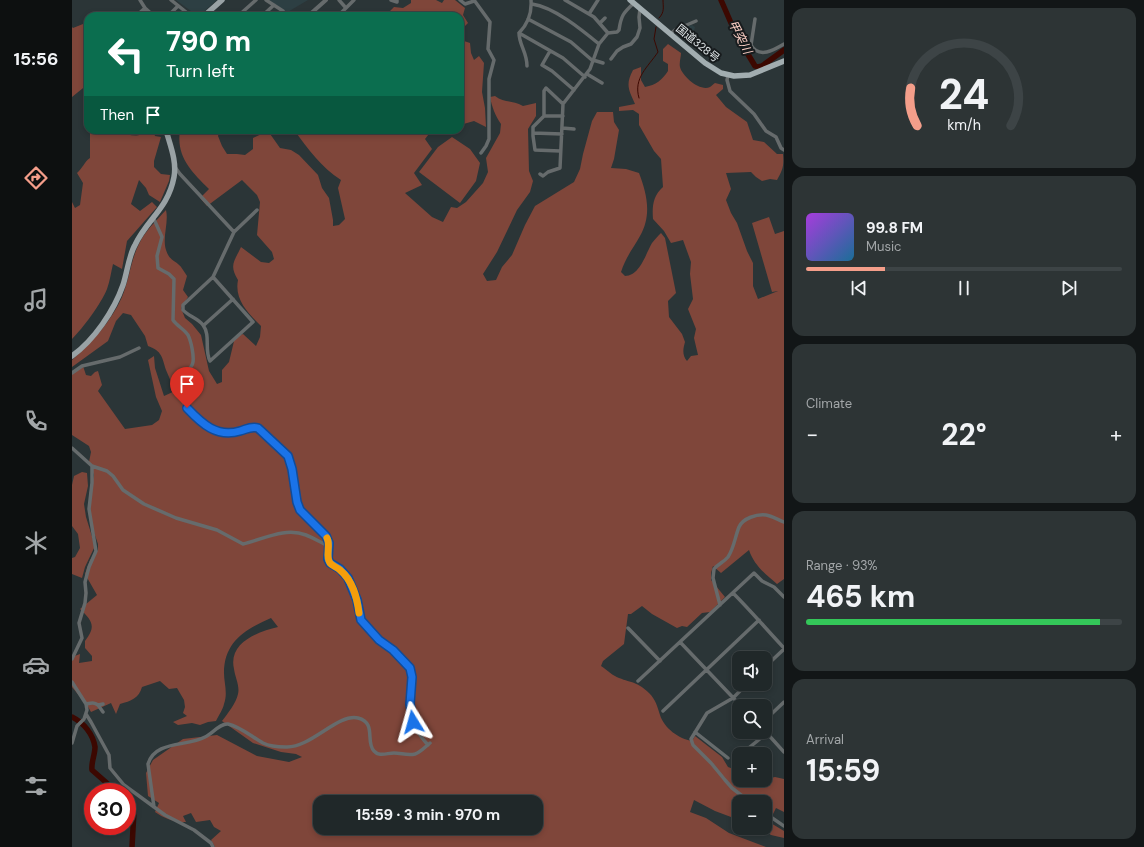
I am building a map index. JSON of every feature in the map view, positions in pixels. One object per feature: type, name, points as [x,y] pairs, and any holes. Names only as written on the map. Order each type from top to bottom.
[{"type":"highway","name":"国道328号","points":[[632,2],[709,67],[721,73],[739,77],[750,75],[784,61]]},
{"type":"main road","points":[[208,12],[222,0]]},
{"type":"main road","points":[[72,356],[91,338],[115,307],[123,285],[134,245],[169,196],[175,167],[167,134]]},
{"type":"street","points":[[140,0],[150,12]]},
{"type":"street","points":[[171,0],[186,12]]},
{"type":"street","points":[[242,12],[256,0]]},
{"type":"street","points":[[266,0],[283,12]]},
{"type":"street","points":[[312,12],[326,0]]},
{"type":"street","points":[[339,0],[346,8]]},
{"type":"street","points":[[342,12],[354,0]]},
{"type":"street","points":[[391,0],[396,2],[397,0]]},
{"type":"street","points":[[460,0],[465,4],[474,1],[490,22],[488,49],[494,60],[489,79],[489,139],[481,154]]},
{"type":"street","points":[[541,0],[541,5]]},
{"type":"street","points":[[565,0],[594,17],[608,33]]},
{"type":"street","points":[[589,14],[598,0]]},
{"type":"street","points":[[527,66],[525,50],[520,40],[519,33],[526,25],[532,2],[541,5],[580,28],[599,44]]},
{"type":"street","points":[[540,174],[543,176],[548,172],[560,168],[564,104],[586,76],[599,44],[608,33],[617,32],[619,30],[620,20],[632,2]]},
{"type":"street","points":[[266,12],[274,5]]},
{"type":"street","points":[[172,12],[178,6]]},
{"type":"street","points":[[140,12],[145,8]]},
{"type":"street","points":[[611,59],[617,51],[631,44],[637,37],[640,28],[640,9]]},
{"type":"street","points":[[600,23],[605,18]]},
{"type":"street","points":[[528,19],[571,42],[593,60],[603,63]]},
{"type":"street","points":[[756,19],[751,45],[753,48],[761,52],[769,53],[784,44]]},
{"type":"street","points":[[670,34],[675,30],[696,21]]},
{"type":"street","points":[[519,33],[563,58],[586,76],[602,83]]},
{"type":"street","points":[[550,51],[542,65],[552,71],[574,90]]},
{"type":"street","points":[[728,75],[727,80],[730,91],[754,114],[766,131],[776,137],[783,148]]},
{"type":"street","points":[[544,116],[544,91],[546,88],[564,104]]},
{"type":"street","points":[[560,151],[535,150],[533,127],[544,116],[563,116]]},
{"type":"street","points":[[562,128],[574,129]]},
{"type":"street","points":[[533,132],[562,134]]},
{"type":"street","points":[[168,140],[169,134]]},
{"type":"street","points":[[175,167],[234,232]]},
{"type":"street","points":[[212,277],[254,322],[210,361],[206,351],[208,337],[204,326],[200,321],[183,310],[183,305],[212,277],[234,232],[257,210]]},
{"type":"street","points":[[153,217],[162,237],[157,256],[158,268],[169,274],[174,279],[173,320],[188,335],[193,353],[191,368],[182,377],[178,384],[183,402],[198,420],[209,428],[218,432],[226,433],[254,427],[258,428],[286,453],[290,462],[297,502],[300,510],[326,536],[329,546],[328,559],[330,563],[340,569],[348,578],[357,600],[361,620],[379,640],[393,650],[410,668],[412,677],[410,704],[411,714],[417,731],[429,744],[420,752],[415,754],[377,753],[372,748],[370,730],[368,726],[358,718],[350,718],[341,721],[304,744],[286,747],[264,743],[234,726],[223,724],[203,739],[174,744],[162,749],[151,758],[148,764],[154,807]]},
{"type":"street","points":[[204,326],[233,299]]},
{"type":"street","points":[[72,373],[82,366],[120,357],[139,348]]},
{"type":"street","points":[[72,448],[92,466],[107,471],[113,476],[123,490],[144,504],[176,518],[217,530],[243,544],[277,534],[295,532],[306,535],[329,546]]},
{"type":"street","points":[[72,659],[82,638],[79,623],[85,603],[85,582],[89,567],[96,551],[89,509],[92,466]]},
{"type":"street","points":[[720,605],[713,578],[714,569],[727,557],[732,549],[739,526],[742,522],[746,519],[765,515],[784,522]]},
{"type":"street","points":[[638,681],[754,573],[762,581],[774,587],[784,597]]},
{"type":"street","points":[[733,593],[784,649],[772,660]]},
{"type":"street","points":[[663,711],[759,620]]},
{"type":"street","points":[[628,628],[660,661]]},
{"type":"street","points":[[680,642],[733,698]]},
{"type":"street","points":[[72,682],[86,704],[86,714],[84,719],[77,726],[72,743]]},
{"type":"street","points":[[740,691],[733,698],[708,713],[692,739],[693,745],[711,762],[732,788],[741,795]]},
{"type":"street","points":[[772,713],[784,702]]},
{"type":"street","points":[[86,704],[103,704]]},
{"type":"street","points":[[98,705],[103,712]]},
{"type":"street","points":[[86,714],[109,755],[110,768],[116,776],[130,790],[165,815],[194,830],[211,843],[213,847]]},
{"type":"street","points":[[695,732],[728,758]]},
{"type":"street","points":[[749,747],[758,739]]},
{"type":"street","points":[[772,739],[784,752]]},
{"type":"street","points":[[780,748],[784,744]]},
{"type":"street","points":[[772,818],[784,826]]},
{"type":"shaded area","points":[[176,0],[217,0],[203,12],[192,12]]},
{"type":"shaded area","points":[[269,0],[308,0],[288,12],[285,12]]},
{"type":"shaded area","points":[[411,0],[436,0],[442,3],[444,0],[455,0],[465,8],[464,12],[389,12],[394,7],[403,8],[411,3]]},
{"type":"shaded area","points":[[464,17],[468,23],[464,27]]},
{"type":"shaded area","points":[[83,24],[84,25],[84,87],[72,97],[72,27],[73,28]]},
{"type":"shaded area","points":[[692,25],[695,27],[691,43],[676,31]]},
{"type":"shaded area","points":[[464,41],[470,43],[471,53],[474,60],[479,56],[484,63],[482,92],[486,127],[474,121],[464,124]]},
{"type":"shaded area","points":[[668,44],[681,53],[681,71],[688,79],[701,87],[706,88],[715,83],[723,85],[723,89],[716,95],[726,107],[747,122],[753,140],[764,142],[777,154],[783,154],[783,167],[777,180],[770,179],[762,181],[751,172],[726,173],[731,189],[726,200],[753,263],[753,286],[758,299],[778,291],[772,292],[752,223],[769,217],[775,234],[784,231],[784,579],[777,584],[757,565],[749,550],[721,573],[713,566],[711,580],[725,597],[710,612],[702,613],[687,627],[682,626],[677,628],[652,614],[642,606],[631,614],[628,614],[624,644],[603,661],[601,666],[617,677],[635,683],[645,689],[656,703],[662,720],[673,732],[682,738],[692,741],[695,736],[722,757],[728,767],[732,768],[732,787],[772,787],[772,778],[784,779],[784,812],[776,808],[772,816],[772,795],[732,795],[732,817],[715,811],[694,800],[690,812],[706,818],[732,835],[766,847],[215,847],[211,840],[221,831],[214,827],[210,820],[196,822],[191,813],[183,816],[186,822],[177,822],[155,812],[159,803],[148,796],[146,773],[153,760],[183,739],[217,735],[257,756],[289,762],[302,757],[296,754],[281,752],[253,743],[222,721],[234,704],[238,694],[233,660],[235,652],[246,640],[261,632],[278,627],[271,618],[245,632],[232,644],[225,662],[225,700],[223,708],[216,721],[200,725],[192,723],[178,725],[173,722],[187,716],[183,713],[185,707],[184,700],[177,688],[169,689],[160,681],[142,687],[137,696],[128,702],[120,704],[116,714],[111,703],[91,712],[72,687],[72,657],[80,654],[79,663],[92,661],[92,656],[85,648],[85,641],[91,632],[92,624],[88,617],[80,609],[97,595],[85,574],[90,560],[98,550],[98,544],[90,521],[89,495],[94,475],[89,462],[91,452],[89,446],[72,435],[72,374],[83,366],[86,375],[91,376],[98,371],[102,385],[98,391],[125,429],[152,425],[159,420],[162,411],[156,397],[148,360],[154,356],[155,368],[164,396],[175,391],[161,355],[159,352],[148,346],[145,336],[131,315],[123,313],[116,321],[108,341],[72,367],[72,360],[94,339],[118,306],[141,239],[166,210],[166,250],[170,257],[181,267],[187,276],[183,290],[188,297],[181,308],[185,318],[201,335],[209,371],[217,384],[222,382],[222,370],[229,362],[235,337],[243,334],[256,346],[260,337],[261,326],[247,311],[240,300],[237,287],[238,280],[233,267],[241,247],[261,262],[269,263],[274,259],[272,252],[257,235],[260,202],[257,195],[242,180],[207,206],[200,198],[209,189],[186,163],[180,148],[180,134],[219,134],[222,146],[227,154],[245,155],[253,149],[253,138],[262,134],[270,134],[280,148],[291,150],[299,155],[318,175],[322,188],[329,198],[333,226],[339,225],[345,219],[338,188],[341,180],[321,163],[297,134],[429,134],[425,139],[432,149],[414,173],[422,185],[405,193],[432,217],[443,222],[451,207],[457,208],[466,202],[483,183],[488,172],[486,158],[500,133],[501,124],[494,111],[490,97],[495,96],[502,100],[523,106],[536,103],[536,116],[528,129],[529,171],[533,181],[530,192],[517,210],[497,252],[483,274],[487,281],[496,280],[502,267],[512,255],[535,206],[574,182],[580,169],[592,121],[597,112],[613,112],[614,122],[619,130],[611,168],[626,169],[639,173],[647,204],[644,228],[621,272],[625,276],[635,272],[642,263],[652,243],[661,233],[665,238],[676,293],[668,301],[669,317],[682,334],[685,342],[683,350],[687,361],[691,356],[698,355],[694,338],[696,329],[688,309],[693,299],[690,274],[691,262],[683,240],[671,243],[664,231],[653,219],[655,198],[663,187],[661,159],[654,151],[639,125],[639,114],[633,110],[619,111],[619,107],[635,104],[629,87],[629,80],[633,70],[641,67],[641,80],[645,87],[656,83],[666,74],[668,71],[668,64],[663,61],[663,49]]},
{"type":"shaded area","points":[[90,134],[127,134],[134,136],[154,134],[155,136],[161,137],[154,161],[154,167],[161,174],[170,175],[160,202],[149,195],[146,188],[139,180],[131,204],[140,211],[152,202],[157,207],[127,241],[122,269],[113,264],[109,283],[101,302],[72,339],[72,202],[75,208],[80,205],[83,183],[77,173],[90,158]]},
{"type":"shaded area","points":[[452,137],[470,149],[480,163],[476,181],[460,203],[419,172],[438,147]]},
{"type":"shaded area","points":[[82,472],[87,473],[88,486],[84,504],[86,517],[95,546],[85,567],[82,578],[72,574],[72,558],[75,557],[80,548],[78,534],[72,526],[72,485],[74,476]]},
{"type":"shaded area","points":[[772,824],[784,831],[784,838],[771,835]]},
{"type":"waterway","points":[[659,18],[663,12],[663,0]]},
{"type":"waterway","name":"甲突川","points":[[721,0],[731,23],[740,36],[746,51],[755,66],[762,66],[784,50]]},
{"type":"waterway","points":[[639,98],[638,84],[642,73],[658,52],[654,39],[656,27]]},
{"type":"waterway","points":[[72,717],[84,726],[90,733],[95,747],[92,770],[107,783]]},
{"type":"waterway","points":[[132,847],[133,835]]},
{"type":"slow traffic","points":[[327,538],[329,543],[328,559],[330,563],[340,569],[348,578],[355,593],[359,613]]},
{"type":"route","points":[[187,408],[204,425],[218,432],[226,433],[240,431],[250,427],[258,428],[286,453],[292,469],[297,502],[300,510],[318,526],[326,536],[329,543],[328,559],[330,563],[340,569],[348,578],[357,600],[359,617],[365,626],[379,640],[393,650],[412,672],[410,704],[413,722]]}]
